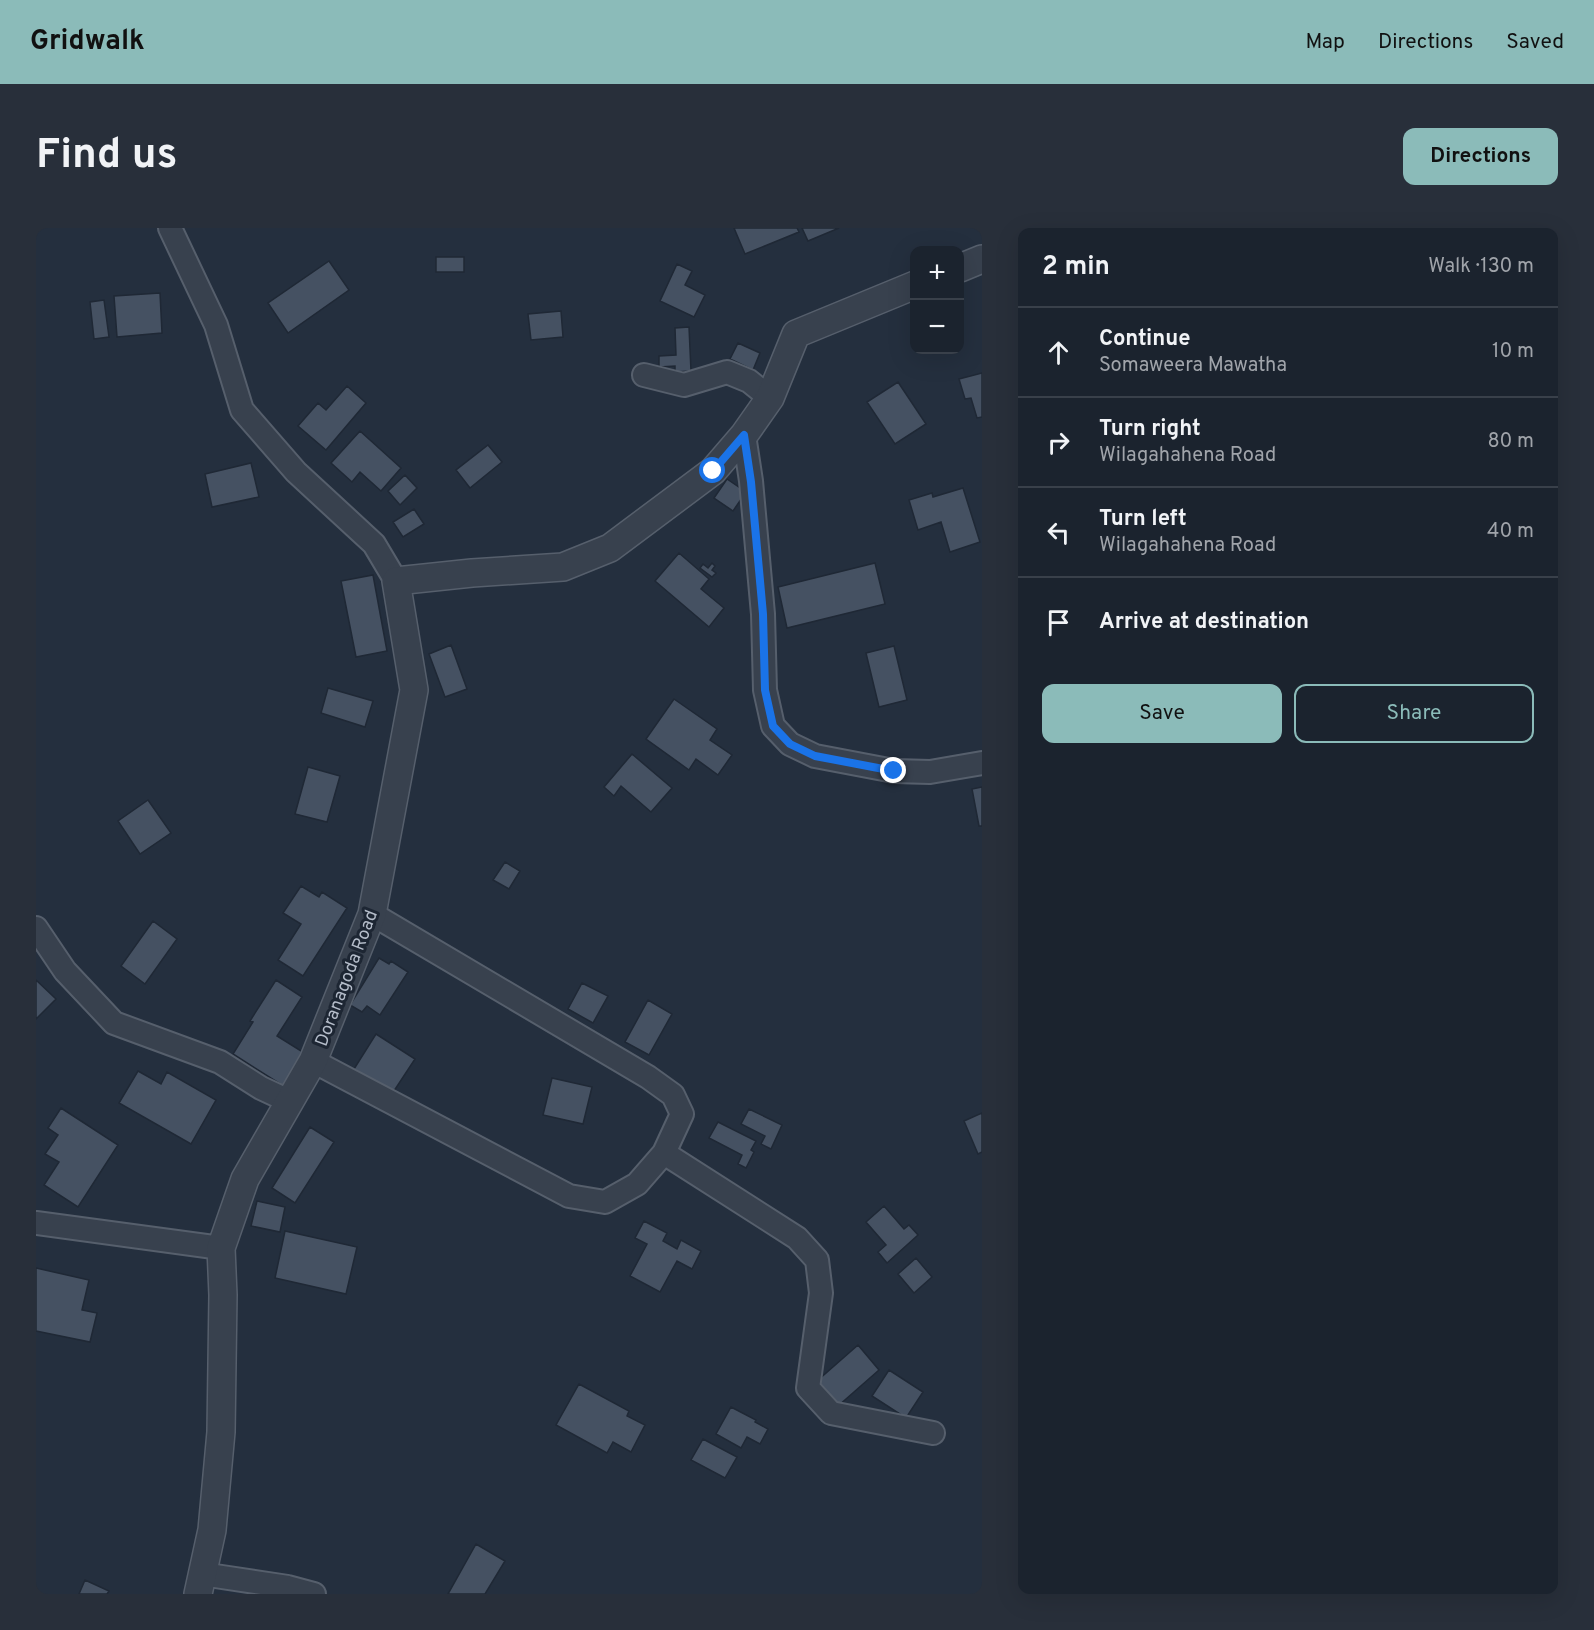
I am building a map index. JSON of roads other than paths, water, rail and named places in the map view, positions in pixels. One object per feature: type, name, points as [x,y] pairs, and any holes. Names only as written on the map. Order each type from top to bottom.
[{"type":"street","points":[[170,228],[216,325],[242,410],[296,472],[375,544],[396,581],[562,567],[610,548],[713,471],[744,435],[770,398],[796,334],[910,287]]},
{"type":"street","points":[[964,266],[982,259]]},
{"type":"street","points":[[644,375],[684,385],[727,372],[749,381],[770,398]]},
{"type":"street","points":[[744,435],[751,482],[763,614],[765,690],[773,726],[790,744],[815,756],[894,771],[930,772],[982,763]]},
{"type":"street","name":"Doranagoda Road","points":[[221,1248],[245,1179],[313,1061],[372,914],[414,690],[396,581]]},
{"type":"street","points":[[313,1061],[570,1196],[604,1202],[637,1184],[664,1153],[682,1114],[673,1095],[648,1077],[372,914]]},
{"type":"street","points":[[36,928],[65,971],[114,1023],[220,1062],[261,1088],[291,1102]]},
{"type":"street","points":[[664,1153],[797,1238],[817,1260],[821,1293],[808,1388],[831,1413],[933,1433]]},
{"type":"street","points":[[36,1223],[221,1248],[223,1306],[221,1432],[212,1530],[200,1584],[288,1587],[314,1594]]}]
